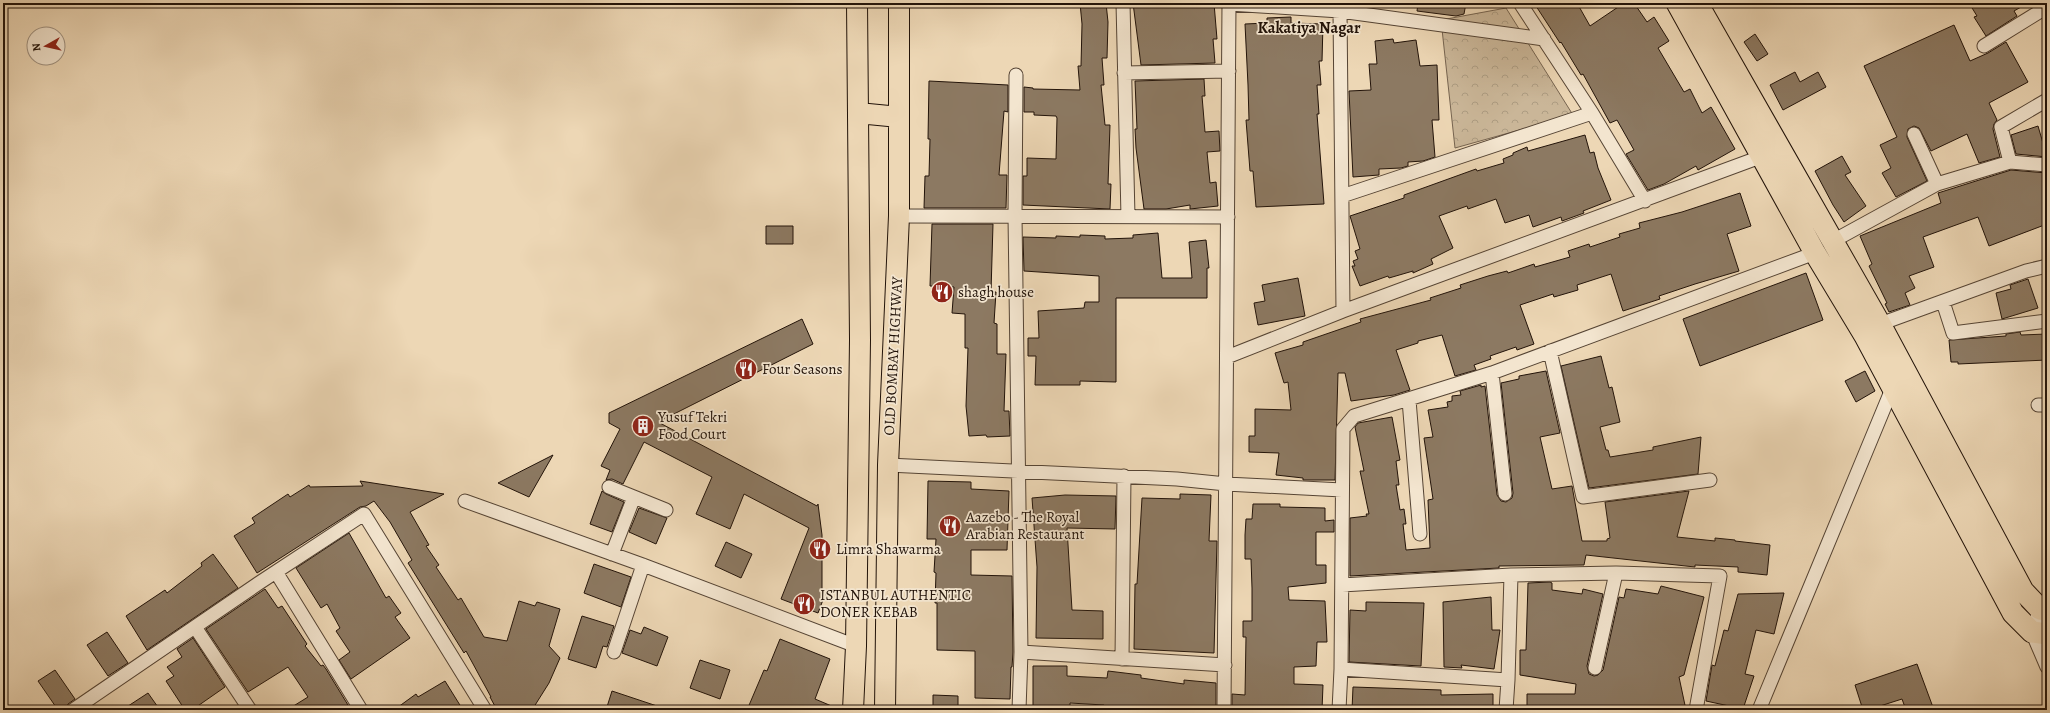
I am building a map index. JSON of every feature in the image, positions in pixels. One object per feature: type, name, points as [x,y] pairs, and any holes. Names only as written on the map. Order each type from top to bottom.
[{"type":"highway","points":[[1677,3],[1763,156],[1815,253],[1865,336],[2013,613],[2040,633]]},
{"type":"highway","points":[[1697,3],[1880,324],[2023,591],[2044,610]]},
{"type":"main road","name":"OLD BOMBAY HIGHWAY","points":[[853,710],[856,646],[860,340],[857,3]]},
{"type":"main road","name":"OLD BOMBAY HIGHWAY","points":[[886,710],[888,465],[899,216],[898,3]]},
{"type":"main road","points":[[858,114],[899,117]]},
{"type":"street","points":[[1123,3],[1128,217]]},
{"type":"street","points":[[1520,3],[1592,113],[1645,201]]},
{"type":"street","points":[[1224,710],[1229,4],[1340,11],[1544,39]]},
{"type":"street","points":[[1984,46],[2047,7]]},
{"type":"street","points":[[1340,11],[1343,311]]},
{"type":"street","points":[[1124,73],[1229,71]]},
{"type":"street","points":[[1016,75],[1015,216],[1021,652],[1018,710]]},
{"type":"street","points":[[2010,162],[2001,127],[2047,100]]},
{"type":"street","points":[[1342,196],[1592,113]]},
{"type":"street","points":[[1914,134],[1937,184]]},
{"type":"street","points":[[1227,357],[1343,311],[1645,201],[1763,156]]},
{"type":"street","points":[[1833,241],[1937,184],[2010,162],[2047,166]]},
{"type":"street","points":[[899,216],[1228,217]]},
{"type":"street","points":[[1339,710],[1341,669],[1343,429],[1354,416],[1492,373],[1815,253]]},
{"type":"street","points":[[1880,324],[2026,271],[2047,266]]},
{"type":"street","points":[[1943,302],[1953,334],[2047,321]]},
{"type":"street","points":[[1550,351],[1583,497],[1710,480]]},
{"type":"street","points":[[1492,373],[1505,494]]},
{"type":"street","points":[[1760,710],[1892,389]]},
{"type":"street","points":[[1408,400],[1420,534]]},
{"type":"street","points":[[888,465],[1177,478],[1226,484],[1342,490]]},
{"type":"street","points":[[1122,659],[1124,476]]},
{"type":"street","points":[[609,487],[666,510]]},
{"type":"street","points":[[612,554],[634,497]]},
{"type":"street","points":[[465,501],[643,565],[856,646]]},
{"type":"street","points":[[72,710],[364,514],[485,710]]},
{"type":"street","points":[[614,652],[643,565]]},
{"type":"street","points":[[276,572],[361,710]]},
{"type":"street","points":[[1342,584],[1511,575],[1616,573],[1720,576],[1696,710]]},
{"type":"street","points":[[1595,668],[1616,573]]},
{"type":"street","points":[[1506,710],[1511,575]]},
{"type":"street","points":[[2044,610],[2040,633],[2047,667]]},
{"type":"street","points":[[195,627],[246,708]]},
{"type":"street","points":[[1021,652],[1225,665]]},
{"type":"street","points":[[1341,669],[1508,680]]},
{"type":"green space","points":[[1506,8],[1573,115],[1455,148],[1441,20]]},
{"type":"building","points":[[1080,3],[1106,3],[1108,22],[1107,58],[1102,58],[1104,85],[1101,85],[1105,125],[1110,125],[1108,184],[1111,184],[1110,209],[1023,205],[1023,176],[1027,176],[1027,158],[1056,159],[1057,118],[1056,116],[1034,115],[1034,112],[1024,112],[1024,87],[1033,89],[1080,90],[1078,66],[1081,66],[1082,24]]},
{"type":"building","points":[[1133,3],[1214,3],[1217,39],[1213,39],[1215,63],[1141,65]]},
{"type":"building","points":[[1418,3],[1466,3],[1464,14],[1456,16],[1417,11]]},
{"type":"building","points":[[1534,3],[1577,3],[1590,26],[1624,3],[1634,3],[1647,22],[1654,17],[1669,41],[1658,48],[1684,92],[1690,89],[1702,113],[1711,107],[1735,149],[1698,170],[1696,166],[1664,184],[1648,190],[1626,154],[1634,150],[1617,120],[1610,123],[1583,74],[1581,75],[1561,42],[1560,43]]},
{"type":"building","points":[[1969,3],[2028,3],[2014,11],[2017,16],[1986,36],[1974,17],[1977,16]]},
{"type":"building","points":[[1291,17],[1291,23],[1323,24],[1322,61],[1319,61],[1321,85],[1317,85],[1319,114],[1317,114],[1324,204],[1256,207],[1253,171],[1250,171],[1246,120],[1249,120],[1245,24],[1267,23],[1267,18]]},
{"type":"building","points":[[1954,25],[1970,61],[1988,53],[2006,42],[2028,82],[1989,103],[1997,120],[1993,129],[2000,157],[1979,163],[1967,134],[1931,151],[1919,128],[1914,126],[1908,129],[1907,137],[1927,181],[1896,197],[1882,173],[1891,168],[1880,145],[1897,137],[1864,66]]},
{"type":"building","points":[[1755,34],[1768,54],[1757,61],[1744,42]]},
{"type":"building","points":[[1393,39],[1394,43],[1416,40],[1420,66],[1437,65],[1439,120],[1432,120],[1435,157],[1423,161],[1408,162],[1408,166],[1401,168],[1379,169],[1379,175],[1353,177],[1349,91],[1371,90],[1369,64],[1377,64],[1375,41]]},
{"type":"building","points":[[1795,72],[1800,82],[1818,72],[1826,87],[1783,110],[1770,85]]},
{"type":"building","points":[[1204,79],[1205,96],[1202,96],[1205,132],[1219,131],[1220,151],[1207,152],[1210,183],[1216,182],[1218,206],[1190,209],[1190,205],[1166,209],[1144,209],[1136,148],[1135,129],[1137,129],[1135,81]]},
{"type":"building","points":[[929,81],[1008,85],[1008,112],[1004,111],[999,175],[1007,175],[1006,208],[924,208],[925,176],[929,176]]},
{"type":"building","points":[[2038,126],[2047,157],[2016,154],[2011,135]]},
{"type":"building","points":[[1585,135],[1590,153],[1594,152],[1598,168],[1611,200],[1583,211],[1584,213],[1562,221],[1561,217],[1533,227],[1529,215],[1505,223],[1496,199],[1468,209],[1467,206],[1439,216],[1453,248],[1431,259],[1433,264],[1413,273],[1413,271],[1389,278],[1388,276],[1360,286],[1352,266],[1355,266],[1353,261],[1358,259],[1355,251],[1360,249],[1350,216],[1404,198],[1404,195],[1476,169],[1477,171],[1504,163],[1503,159],[1527,147],[1528,151]]},
{"type":"building","points":[[1842,156],[1851,172],[1845,175],[1866,206],[1844,222],[1815,171]]},
{"type":"building","points":[[2011,170],[2047,173],[2047,224],[1989,246],[1978,217],[1923,237],[1934,267],[1909,276],[1915,288],[1905,293],[1910,305],[1889,312],[1885,304],[1887,303],[1869,266],[1872,264],[1860,236],[1941,203],[1938,193]]},
{"type":"building","points":[[1740,193],[1751,226],[1727,234],[1739,271],[1659,296],[1660,299],[1623,311],[1611,274],[1577,285],[1578,290],[1554,297],[1553,294],[1520,305],[1534,344],[1517,350],[1516,347],[1490,356],[1491,359],[1474,365],[1476,370],[1455,376],[1442,335],[1418,341],[1418,343],[1396,350],[1410,390],[1394,395],[1351,401],[1345,373],[1338,373],[1335,480],[1303,480],[1303,478],[1276,475],[1279,453],[1249,452],[1249,436],[1255,436],[1255,409],[1291,410],[1288,382],[1284,383],[1275,353],[1303,345],[1303,342],[1361,322],[1360,319],[1431,300],[1430,298],[1461,288],[1460,285],[1507,271],[1508,273],[1534,264],[1535,267],[1570,257],[1568,251],[1589,244],[1590,247],[1620,237],[1619,234],[1640,228],[1639,223],[1682,212]]},
{"type":"building","points":[[932,224],[993,224],[991,292],[996,292],[994,323],[997,324],[997,354],[1006,354],[1004,411],[1009,411],[1010,436],[969,436],[966,406],[968,348],[965,348],[965,314],[952,313],[954,287],[930,286]]},
{"type":"building","points":[[766,226],[793,226],[793,244],[766,244]]},
{"type":"building","points":[[1158,233],[1162,278],[1192,278],[1189,242],[1206,240],[1209,268],[1207,268],[1207,298],[1116,298],[1116,382],[1080,381],[1080,385],[1035,385],[1036,356],[1028,356],[1028,338],[1039,338],[1038,311],[1084,308],[1085,302],[1099,302],[1099,276],[1024,271],[1023,237],[1056,238],[1056,236],[1080,237],[1080,235],[1105,236],[1105,239],[1133,238],[1133,235]]},
{"type":"building","points":[[1806,273],[1823,320],[1700,366],[1683,319]]},
{"type":"building","points":[[1298,278],[1305,316],[1258,325],[1254,303],[1265,301],[1262,285]]},
{"type":"building","points":[[2028,279],[2038,308],[2002,319],[1996,293],[2011,289],[2010,285]]},
{"type":"building","name":"Yusuf Tekri Food Court","points":[[802,319],[813,344],[658,422],[817,506],[818,504],[822,535],[822,591],[826,592],[818,613],[781,599],[809,528],[744,494],[730,529],[696,514],[712,477],[644,442],[623,484],[612,479],[606,480],[610,470],[601,466],[620,429],[609,423],[609,413]]},
{"type":"building","points":[[2020,332],[2021,335],[2047,334],[2047,360],[1958,364],[1958,362],[1951,362],[1949,340],[2006,336],[2006,334]]},
{"type":"building","points":[[1601,356],[1609,388],[1612,387],[1620,422],[1600,427],[1606,450],[1608,450],[1610,457],[1653,450],[1653,447],[1701,437],[1698,474],[1589,488],[1561,366]]},
{"type":"building","points":[[1546,371],[1560,433],[1540,437],[1552,489],[1572,486],[1582,541],[1607,541],[1607,539],[1610,538],[1605,502],[1689,491],[1677,537],[1715,541],[1715,538],[1770,545],[1767,575],[1738,572],[1738,567],[1695,565],[1695,567],[1586,555],[1584,565],[1499,566],[1499,568],[1350,576],[1350,518],[1367,516],[1366,514],[1369,514],[1360,471],[1364,471],[1355,427],[1358,423],[1392,417],[1400,460],[1396,461],[1399,485],[1396,485],[1400,510],[1404,509],[1406,524],[1403,524],[1406,550],[1430,548],[1428,500],[1433,499],[1424,438],[1433,437],[1428,410],[1448,407],[1447,402],[1452,401],[1452,396],[1461,395],[1460,391],[1481,385],[1481,387],[1485,386],[1497,495],[1501,501],[1506,502],[1512,498],[1513,493],[1501,383],[1519,379],[1519,376]]},
{"type":"building","points":[[1865,371],[1875,391],[1856,402],[1845,381]]},
{"type":"building","points":[[553,455],[529,497],[498,483]]},
{"type":"building","points":[[360,481],[444,494],[410,512],[429,545],[426,546],[439,565],[436,567],[458,600],[461,598],[484,637],[507,641],[519,601],[535,606],[537,602],[560,609],[549,646],[560,658],[549,683],[532,710],[497,710],[466,651],[464,653],[408,563],[412,560],[390,522],[374,501],[366,506],[360,507],[257,573],[234,536],[255,523],[252,518],[288,494],[290,497],[309,485],[310,487],[363,486]]},
{"type":"building","points":[[928,481],[971,482],[971,489],[1009,491],[1007,550],[971,550],[971,575],[1012,576],[1013,652],[1010,699],[975,698],[975,651],[937,650],[937,603],[935,603],[936,573],[934,572],[936,539],[927,539]]},
{"type":"building","points":[[602,491],[624,502],[612,532],[590,524]]},
{"type":"building","points":[[1180,494],[1211,495],[1209,541],[1217,541],[1214,653],[1134,649],[1135,584],[1137,584],[1142,498],[1180,499]]},
{"type":"building","points":[[1065,495],[1116,496],[1115,529],[1067,528],[1072,610],[1103,611],[1103,639],[1036,638],[1037,567],[1032,498]]},
{"type":"building","points":[[1253,504],[1280,504],[1280,507],[1325,508],[1325,521],[1334,520],[1334,532],[1316,532],[1316,565],[1326,565],[1326,583],[1288,587],[1289,600],[1325,601],[1327,642],[1317,642],[1316,666],[1294,667],[1294,684],[1323,685],[1322,710],[1232,710],[1232,694],[1245,695],[1246,637],[1243,637],[1243,621],[1252,621],[1252,588],[1251,559],[1245,559],[1245,535],[1246,519],[1252,519]]},
{"type":"building","points":[[639,508],[667,518],[656,544],[629,532]]},
{"type":"building","points":[[349,533],[386,598],[389,596],[401,613],[395,617],[410,638],[351,679],[339,660],[350,652],[336,631],[340,628],[327,604],[321,608],[296,568]]},
{"type":"building","points":[[726,542],[752,554],[741,578],[715,566]]},
{"type":"building","points":[[213,554],[238,588],[147,650],[126,616],[165,590],[167,593],[202,566],[201,563]]},
{"type":"building","points":[[594,564],[631,577],[621,607],[584,593]]},
{"type":"building","points":[[1528,583],[1552,583],[1552,590],[1582,594],[1583,589],[1603,594],[1587,666],[1589,674],[1594,676],[1598,675],[1603,670],[1619,597],[1624,598],[1626,589],[1658,594],[1661,586],[1704,597],[1684,675],[1679,677],[1686,710],[1527,710],[1527,694],[1575,694],[1576,684],[1520,675],[1520,650],[1526,650]]},
{"type":"building","points":[[265,589],[278,608],[282,606],[307,644],[305,646],[321,666],[323,665],[326,669],[348,705],[341,710],[287,710],[308,697],[288,667],[248,692],[206,629]]},
{"type":"building","points":[[1784,593],[1774,634],[1756,630],[1745,674],[1754,676],[1743,709],[1706,701],[1712,665],[1715,666],[1724,630],[1728,631],[1738,594]]},
{"type":"building","points":[[1491,597],[1492,630],[1500,630],[1494,669],[1461,665],[1462,668],[1444,667],[1443,602]]},
{"type":"building","points":[[1366,602],[1424,603],[1421,666],[1349,662],[1350,610],[1366,611]]},
{"type":"building","points":[[582,616],[614,626],[607,647],[603,646],[596,668],[568,659]]},
{"type":"building","points":[[644,627],[668,637],[657,666],[622,653],[630,630],[641,634]]},
{"type":"building","points":[[107,632],[128,663],[108,676],[87,645]]},
{"type":"building","points":[[193,638],[225,687],[192,710],[185,710],[166,681],[174,676],[167,667],[182,657],[177,649]]},
{"type":"building","points":[[780,639],[830,659],[815,699],[841,710],[747,710],[764,670],[767,671]]},
{"type":"building","points":[[700,660],[730,670],[720,699],[690,688]]},
{"type":"building","points":[[1917,664],[1934,710],[1906,710],[1902,699],[1877,707],[1877,710],[1863,710],[1855,685]]},
{"type":"building","points":[[1033,666],[1067,666],[1067,676],[1107,678],[1108,671],[1141,675],[1141,678],[1184,684],[1184,680],[1216,683],[1216,710],[1138,710],[1104,707],[1104,705],[1070,703],[1070,710],[1033,710]]},
{"type":"building","points":[[55,670],[75,699],[68,704],[65,710],[58,710],[38,681]]},
{"type":"building","points":[[445,681],[463,710],[394,710],[416,694],[418,697]]},
{"type":"building","points":[[1353,687],[1441,690],[1441,695],[1493,694],[1493,710],[1352,710]]},
{"type":"building","points":[[612,691],[663,708],[663,710],[606,710]]},
{"type":"building","points":[[148,693],[160,710],[122,710],[145,695]]},
{"type":"building","points":[[933,695],[958,696],[958,710],[933,710]]},
{"type":"place","name":"shagh house","points":[[942,292]]},
{"type":"place","name":"Four Seasons","points":[[746,369]]},
{"type":"place","name":"Yusuf Tekri Food Court","points":[[643,426]]},
{"type":"place","name":"Aazebo - The Royal Arabian Restaurant","points":[[950,526]]},
{"type":"place","name":"Limra Shawarma","points":[[820,549]]},
{"type":"place","name":"ISTANBUL AUTHENTIC DONER KEBAB","points":[[804,604]]},
{"type":"district","name":"Kakatiya Nagar","points":[[1309,27]]}]
